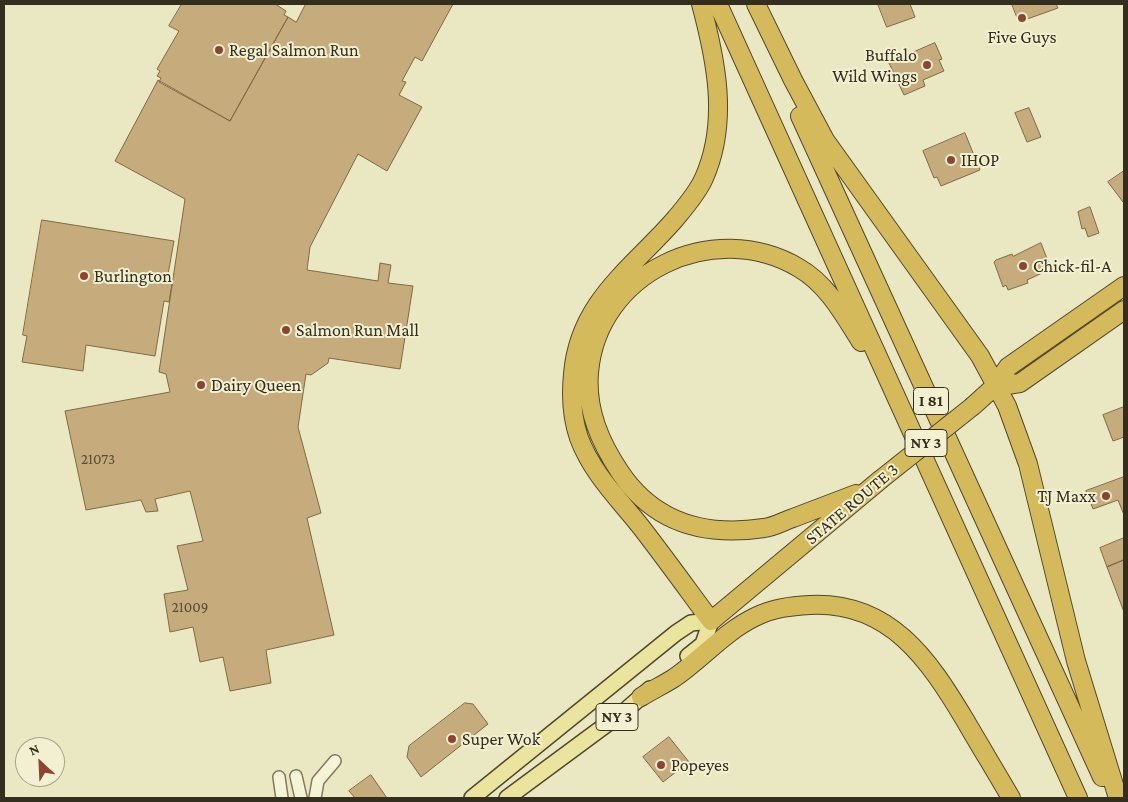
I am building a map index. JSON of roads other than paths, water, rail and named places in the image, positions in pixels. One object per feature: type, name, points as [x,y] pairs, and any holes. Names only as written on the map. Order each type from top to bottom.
[{"type":"highway","points":[[701,4],[710,36],[718,94],[718,130],[710,161],[704,178],[682,211],[657,240],[621,274],[596,304],[582,331],[574,354],[571,392],[578,437],[598,476],[640,526],[711,621]]},
{"type":"highway","name":"I 81","points":[[718,4],[1078,798]]},
{"type":"highway","name":"I 81","points":[[750,4],[1112,798]]},
{"type":"highway","points":[[756,4],[792,80],[826,140],[980,356],[994,387],[1007,406],[1028,464],[1076,661],[1118,798]]},
{"type":"highway","points":[[874,484],[766,528],[710,530],[664,516],[633,491],[606,450],[595,428],[590,399],[589,373],[595,344],[604,323],[623,295],[639,280],[661,265],[692,252],[714,248],[743,249],[774,256],[799,268],[818,282],[837,304],[891,387]]},
{"type":"highway","name":"NY 3","points":[[994,387],[1008,367],[1124,286]]},
{"type":"highway","points":[[994,387],[1020,383],[1124,310]]},
{"type":"highway","name":"STATE ROUTE 3","points":[[711,621],[874,484],[973,406],[994,387]]},
{"type":"highway","points":[[641,697],[675,677],[726,633],[756,616],[782,607],[823,605],[856,611],[887,625],[917,649],[942,681],[1011,798]]},
{"type":"main road","name":"NY 3","points":[[507,798],[641,697],[703,644],[711,621]]},
{"type":"main road","name":"STATE ROUTE 3","points":[[472,798],[684,628],[691,623],[711,621]]},
{"type":"street","points":[[315,798],[318,781],[335,761]]},
{"type":"street","points":[[296,776],[301,798]]},
{"type":"street","points":[[279,777],[282,798]]},
{"type":"place","name":"Five Guys","points":[[1022,18]]},
{"type":"place","name":"Regal Salmon Run","points":[[219,50]]},
{"type":"place","name":"Buffalo Wild Wings","points":[[927,65]]},
{"type":"place","name":"IHOP","points":[[951,160]]},
{"type":"place","name":"Chick-fil-A","points":[[1023,266]]},
{"type":"place","name":"Burlington","points":[[84,276]]},
{"type":"place","name":"Salmon Run Mall","points":[[286,330]]},
{"type":"place","name":"Dairy Queen","points":[[201,385]]},
{"type":"place","name":"TJ Maxx","points":[[1106,496]]},
{"type":"place","name":"Super Wok","points":[[452,739]]},
{"type":"place","name":"Popeyes","points":[[661,765]]}]
